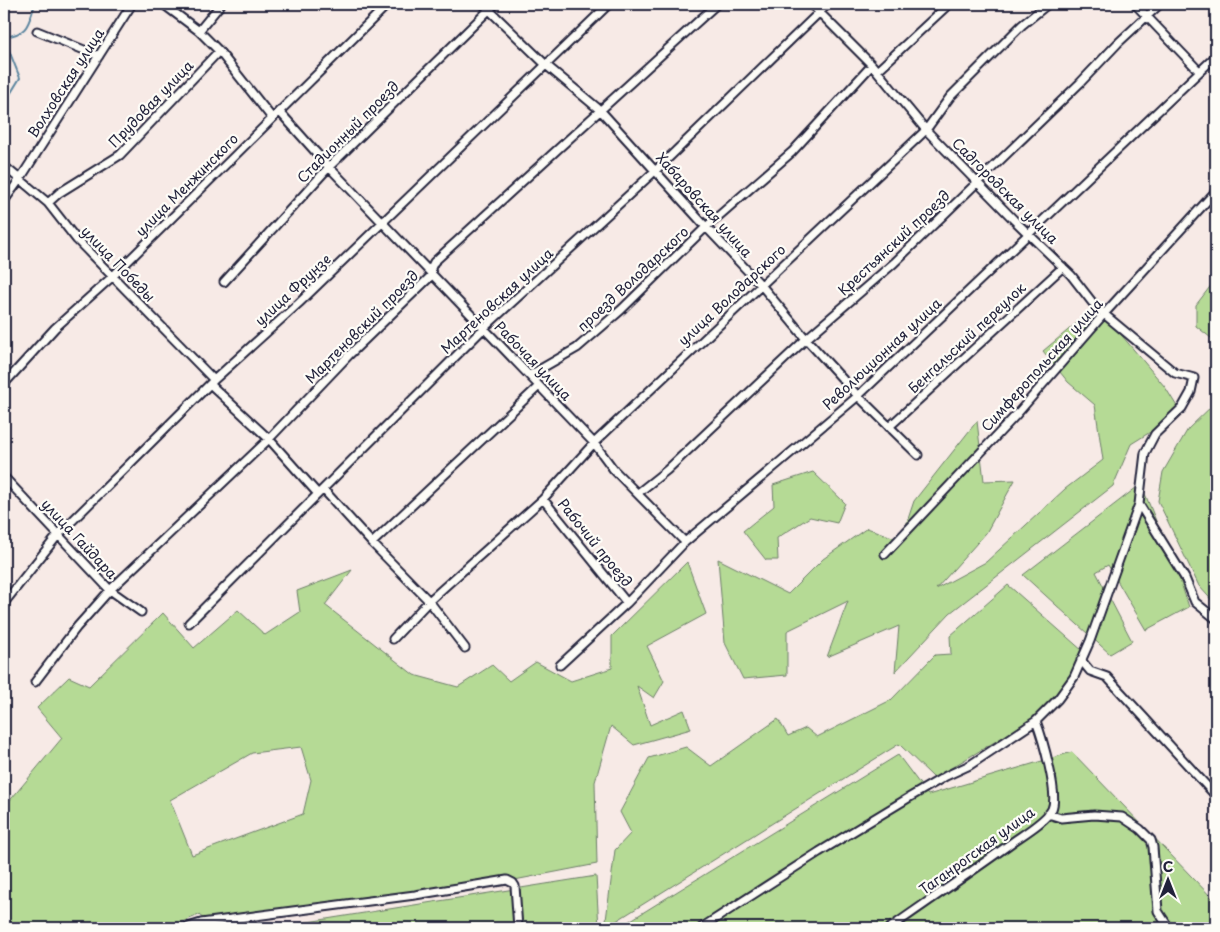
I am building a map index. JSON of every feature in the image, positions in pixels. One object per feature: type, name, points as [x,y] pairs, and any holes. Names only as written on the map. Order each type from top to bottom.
[{"type":"street","name":"Волховская улица","points":[[4,201],[132,4]]},
{"type":"street","points":[[163,4],[199,31],[219,51],[272,118]]},
{"type":"street","points":[[199,31],[221,4]]},
{"type":"street","name":"улица Менжинского","points":[[4,384],[55,328],[112,277],[388,4]]},
{"type":"street","name":"Хабаровская улица","points":[[483,4],[546,65],[601,111],[761,285],[858,396],[918,455]]},
{"type":"street","name":"Стадионный проезд","points":[[224,282],[328,167],[496,4]]},
{"type":"street","name":"улица Фрунзе","points":[[4,603],[58,535],[212,382],[299,303],[609,4]]},
{"type":"street","name":"Мартеновский проезд","points":[[35,682],[77,627],[110,590],[269,439],[350,355],[432,275],[431,268],[434,262],[717,4]]},
{"type":"street","name":"Садгородская улица","points":[[811,4],[874,68],[926,130],[1063,267],[1104,314],[1175,373],[1194,378],[1191,392],[1182,408],[1155,434],[1145,453],[1139,504]]},
{"type":"street","name":"Мартеновская улица","points":[[189,623],[484,328],[656,170],[828,4]]},
{"type":"street","name":"проезд Володарского","points":[[530,375],[576,348],[621,310],[706,227],[792,152],[874,68],[949,4]]},
{"type":"street","name":"улица Володарского","points":[[393,638],[429,601],[542,499],[594,443],[926,130],[950,96],[1022,25],[1048,4]]},
{"type":"street","points":[[1135,4],[1200,71]]},
{"type":"street","name":"Крестьянский проезд","points":[[638,493],[667,470],[806,338],[894,263],[1160,4]]},
{"type":"street","points":[[37,31],[99,56]]},
{"type":"street","name":"Прудовая улица","points":[[48,203],[59,193],[120,155],[219,51]]},
{"type":"street","name":"Революционная улица","points":[[560,665],[627,603],[685,542],[858,396],[1216,56]]},
{"type":"street","name":"Рабочая улица","points":[[279,111],[328,167],[530,375],[594,443],[614,470],[685,542]]},
{"type":"street","name":"улица Победы","points":[[4,166],[48,203],[77,240],[212,382],[429,601],[465,648]]},
{"type":"street","name":"Симферопольская улица","points":[[885,554],[1017,414],[1104,314],[1216,192]]},
{"type":"street","name":"Бенгальский переулок","points":[[889,428],[1063,267]]},
{"type":"street","points":[[372,543],[539,386]]},
{"type":"street","name":"улица Гайдара","points":[[4,477],[110,590],[141,612]]},
{"type":"street","name":"Рабочий проезд","points":[[542,499],[627,603]]},
{"type":"street","points":[[1139,504],[1185,578],[1195,602],[1216,619]]},
{"type":"street","points":[[701,928],[893,807],[946,776],[970,765],[1036,721],[1058,699],[1074,677],[1139,504]]},
{"type":"street","points":[[1081,660],[1093,673],[1107,677],[1216,796]]},
{"type":"street","name":"Таганрогская улица","points":[[890,928],[992,857],[1048,814],[1052,808],[1052,780],[1043,740],[1036,721]]},
{"type":"street","points":[[1048,814],[1061,818],[1094,815],[1122,816],[1140,829],[1150,840],[1153,847],[1158,911],[1169,928]]},
{"type":"street","points":[[186,928],[201,923],[415,895],[507,880],[515,886],[518,928]]},
{"type":"green space","points":[[1216,279],[1216,342],[1196,326],[1196,305]]},
{"type":"green space","points":[[1097,306],[1165,387],[1181,413],[1131,444],[1113,486],[950,613],[895,672],[899,626],[827,657],[848,601],[787,631],[787,675],[743,679],[725,643],[718,559],[788,594],[823,559],[867,528],[901,540],[914,501],[977,421],[984,481],[1015,480],[986,533],[936,589],[986,562],[1065,489],[1103,460],[1095,405],[1068,382],[1043,351]]},
{"type":"green space","points":[[1216,402],[1216,605],[1199,586],[1158,501],[1163,472],[1188,429]]},
{"type":"green space","points":[[813,472],[845,503],[837,523],[810,517],[777,538],[778,560],[766,560],[743,531],[774,506],[773,485]]},
{"type":"green space","points":[[1141,484],[1189,607],[1146,630],[1108,565],[1096,572],[1132,641],[1110,654],[1023,575]]},
{"type":"green space","points":[[687,562],[706,614],[647,646],[664,681],[654,698],[637,686],[650,725],[684,710],[691,729],[634,745],[611,726],[595,782],[597,864],[432,896],[212,926],[199,915],[167,928],[4,928],[4,802],[7,804],[62,738],[37,708],[69,677],[89,686],[163,613],[194,648],[238,610],[265,635],[300,612],[297,591],[352,570],[325,605],[414,675],[458,687],[492,665],[509,681],[536,662],[571,681],[612,668],[612,636]],"holes":[[[301,747],[311,780],[303,814],[192,855],[170,800],[252,753]]]},
{"type":"green space","points":[[1008,585],[1084,652],[1075,681],[1050,709],[934,778],[899,744],[605,928],[615,850],[631,833],[620,812],[649,758],[686,747],[711,766],[778,719],[788,736],[806,728],[817,737],[891,700],[935,655],[951,654],[950,636]]},
{"type":"green space","points":[[1072,752],[1216,902],[1216,928],[618,928],[898,755],[928,795]]},
{"type":"green space","points":[[596,876],[599,928],[270,928]]},
{"type":"waterway","points":[[4,37],[23,31],[31,18],[35,4]]},
{"type":"waterway","points":[[4,38],[20,78],[4,104]]}]
